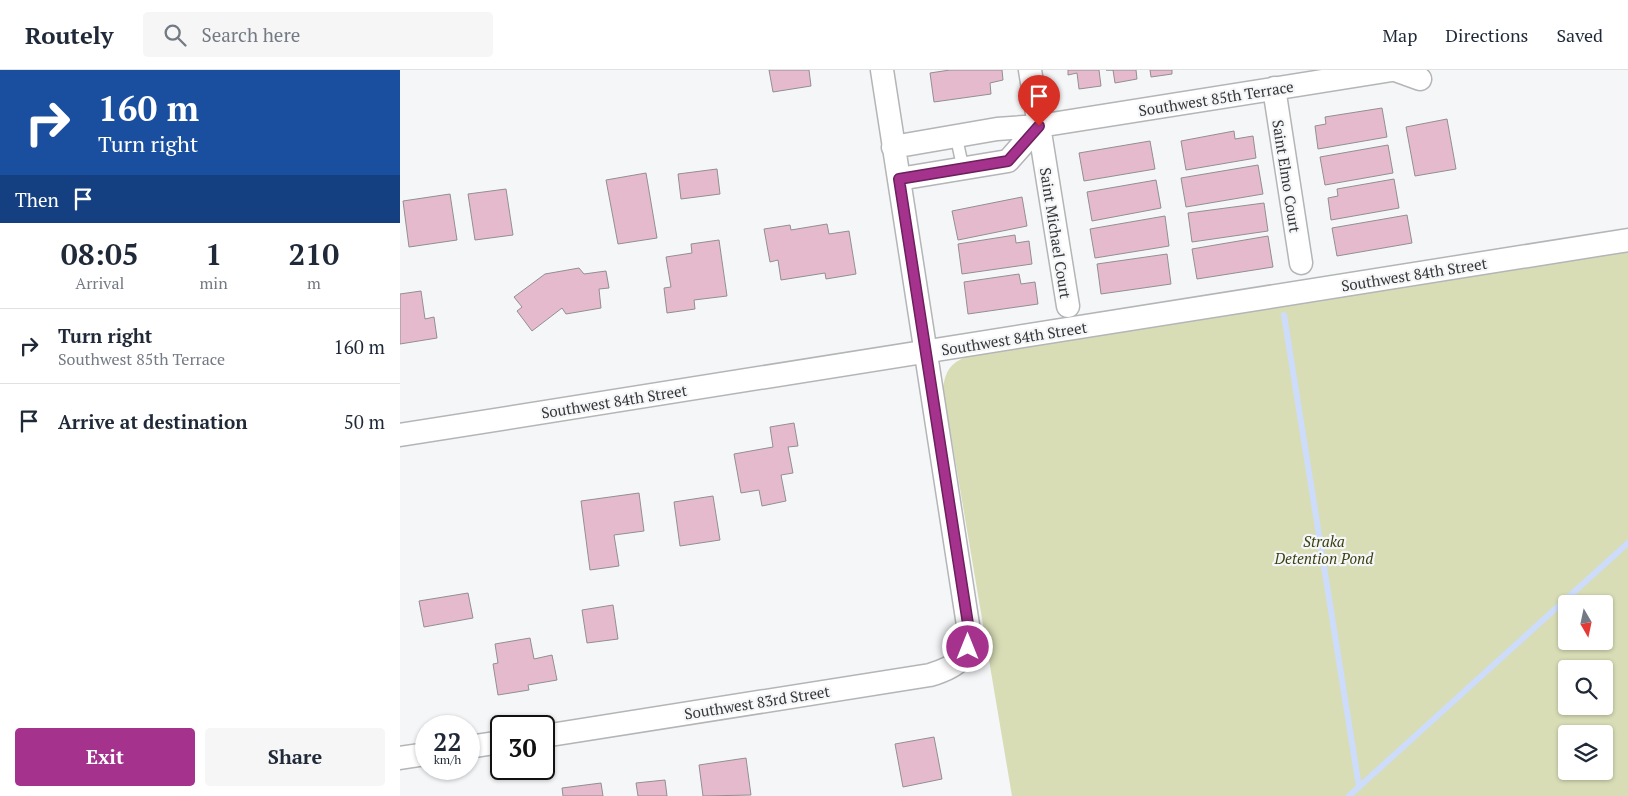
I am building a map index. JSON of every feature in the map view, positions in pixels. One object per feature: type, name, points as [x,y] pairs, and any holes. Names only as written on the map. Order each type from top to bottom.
[{"type":"street","points":[[882,70],[927,352]]},
{"type":"street","name":"Saint Michael Court","points":[[1030,70],[1068,306]]},
{"type":"street","name":"Southwest 85th Terrace","points":[[894,147],[997,129],[1039,126],[1394,70],[1420,80]]},
{"type":"street","name":"Saint Elmo Court","points":[[1274,88],[1301,263]]},
{"type":"street","points":[[899,179],[1008,161],[1039,126]]},
{"type":"street","name":"Southwest 84th Street","points":[[400,435],[1628,240]]},
{"type":"street","name":"Southwest 83rd Street","points":[[555,734],[930,675],[959,662],[968,647],[968,624],[927,352]]},
{"type":"street","points":[[400,758],[415,756]]},
{"type":"lane","points":[[956,136],[963,168]]},
{"type":"green space","name":"Straka Detention Pond","points":[[1628,251],[1628,796],[1012,796],[943,388],[945,377],[955,363],[965,357]]},
{"type":"building","points":[[769,70],[809,70],[811,86],[773,92]]},
{"type":"building","points":[[950,70],[1002,70],[1003,80],[990,83],[991,94],[934,102],[930,73]]},
{"type":"building","points":[[1068,70],[1099,70],[1101,86],[1079,89],[1077,73],[1068,75]]},
{"type":"building","points":[[1113,70],[1136,70],[1137,79],[1115,83]]},
{"type":"building","points":[[1150,70],[1172,70],[1172,74],[1151,77]]},
{"type":"building","points":[[1382,108],[1387,137],[1318,149],[1315,126],[1326,124],[1325,117]]},
{"type":"building","points":[[1447,119],[1456,169],[1415,176],[1406,127]]},
{"type":"building","points":[[1234,131],[1235,139],[1253,136],[1256,158],[1186,170],[1181,141]]},
{"type":"building","points":[[1150,141],[1155,169],[1084,181],[1079,153]]},
{"type":"building","points":[[1388,145],[1393,173],[1325,185],[1320,157]]},
{"type":"building","points":[[1258,165],[1263,194],[1186,207],[1181,178]]},
{"type":"building","points":[[717,169],[720,194],[681,199],[678,174]]},
{"type":"building","points":[[646,173],[657,238],[618,244],[606,180]]},
{"type":"building","points":[[1394,179],[1399,208],[1331,220],[1328,198],[1338,196],[1337,189]]},
{"type":"building","points":[[1156,180],[1161,208],[1092,221],[1087,192]]},
{"type":"building","points":[[506,189],[513,235],[475,240],[468,194]]},
{"type":"building","points":[[450,194],[457,240],[409,247],[403,201]]},
{"type":"building","points":[[1022,197],[1027,226],[958,240],[952,211]]},
{"type":"building","points":[[1264,203],[1268,231],[1192,242],[1188,213]]},
{"type":"building","points":[[1407,215],[1412,243],[1337,256],[1332,228]]},
{"type":"building","points":[[1165,216],[1169,246],[1095,258],[1090,229]]},
{"type":"building","points":[[827,224],[829,234],[849,231],[856,274],[826,279],[825,273],[781,280],[778,260],[770,262],[764,229],[790,225],[791,230]]},
{"type":"building","points":[[1015,235],[1016,243],[1029,241],[1032,264],[962,274],[958,244]]},
{"type":"building","points":[[1268,236],[1273,267],[1197,279],[1192,249]]},
{"type":"building","points":[[719,240],[727,296],[694,300],[695,309],[667,313],[664,288],[671,287],[666,257],[692,253],[691,244]]},
{"type":"building","points":[[1167,254],[1171,284],[1101,294],[1097,264]]},
{"type":"building","points":[[579,268],[584,274],[606,271],[609,288],[599,289],[601,308],[566,314],[562,308],[532,331],[517,311],[522,307],[514,297],[545,274]]},
{"type":"building","points":[[1019,274],[1021,284],[1035,282],[1038,304],[968,314],[964,282]]},
{"type":"building","points":[[421,291],[425,319],[434,317],[437,338],[400,344],[400,294]]},
{"type":"building","points":[[794,423],[798,446],[788,447],[793,473],[781,475],[786,501],[762,506],[759,490],[741,493],[734,454],[773,447],[770,427]]},
{"type":"building","points":[[639,493],[644,531],[614,535],[619,566],[590,570],[581,501]]},
{"type":"building","points":[[713,496],[720,540],[680,546],[674,502]]},
{"type":"building","points":[[468,593],[473,618],[424,627],[419,601]]},
{"type":"building","points":[[613,605],[618,639],[587,643],[582,610]]},
{"type":"building","points":[[530,638],[534,659],[552,655],[557,680],[528,685],[529,690],[498,695],[493,664],[498,663],[495,644]]},
{"type":"building","points":[[934,737],[942,779],[903,787],[895,744]]},
{"type":"building","points":[[746,758],[751,795],[703,796],[699,765]]},
{"type":"building","points":[[665,780],[667,796],[638,796],[636,783]]},
{"type":"building","points":[[601,783],[603,796],[563,796],[562,788]]},
{"type":"waterway","points":[[1284,315],[1359,787]]},
{"type":"waterway","points":[[1349,796],[1628,543]]},
{"type":"route","points":[[968,647],[968,624],[899,179],[1008,161],[1039,126]]}]
